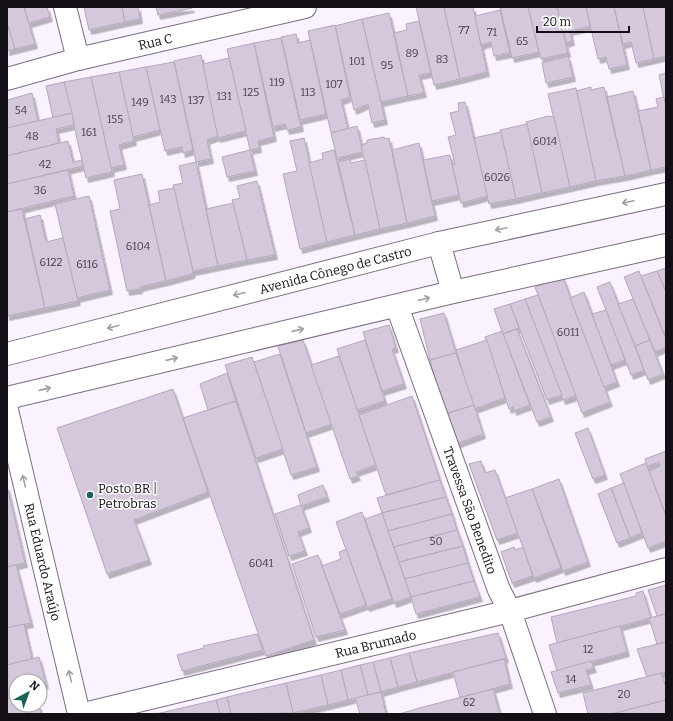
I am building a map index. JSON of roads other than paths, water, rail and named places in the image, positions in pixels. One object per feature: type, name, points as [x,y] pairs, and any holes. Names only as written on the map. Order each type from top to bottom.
[{"type":"street","points":[[65,7],[78,59]]},
{"type":"street","name":"Rua C","points":[[7,79],[78,59],[305,7]]},
{"type":"street","name":"Avenida Cônego de Castro","points":[[7,354],[439,243],[666,194]]},
{"type":"street","points":[[439,243],[453,292]]},
{"type":"street","points":[[7,398],[453,292],[666,245]]},
{"type":"street","name":"Travessa São Benedito","points":[[397,306],[498,590],[510,611],[545,714]]},
{"type":"street","name":"Rua Eduardo Araújo","points":[[7,410],[79,714]]},
{"type":"street","name":"Rua Brumado","points":[[84,714],[510,611],[666,569]]},
{"type":"place","name":"Posto BR | Petrobras","points":[[90,495]]}]
